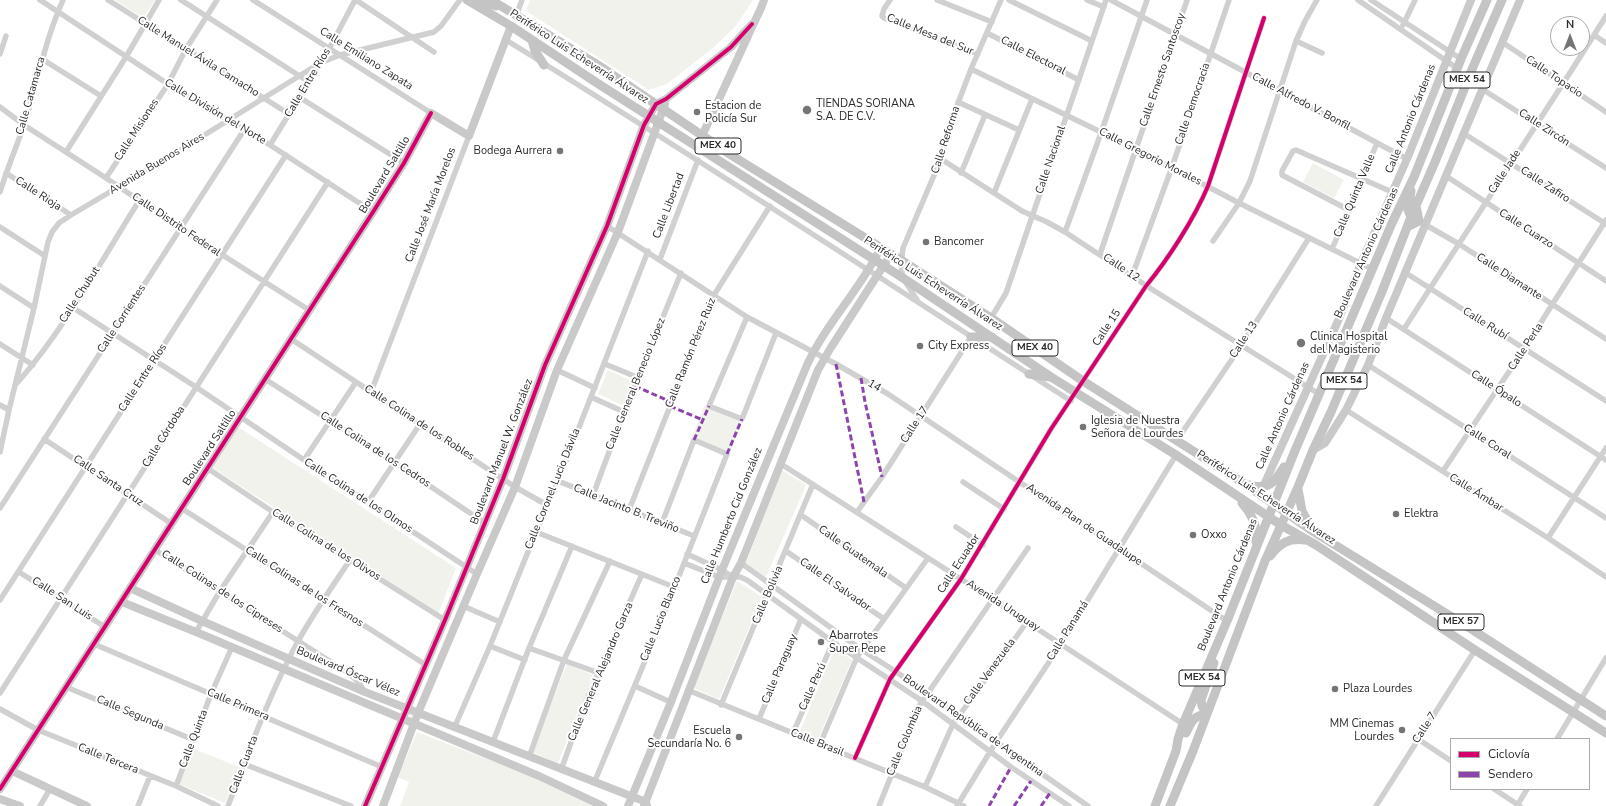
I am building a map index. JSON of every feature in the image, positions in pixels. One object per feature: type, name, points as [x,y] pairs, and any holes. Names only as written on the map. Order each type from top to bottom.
[{"type":"main road","name":"Periférico Luis Echeverría Álvarez","points":[[467,0],[511,26],[657,122],[903,278],[1052,377],[1176,455],[1281,525],[1316,544],[1475,650],[1606,733]]},
{"type":"main road","points":[[480,0],[489,5],[501,7]]},
{"type":"main road","name":"Periférico Luis Echeverría Álvarez","points":[[491,0],[598,65],[702,136],[991,318],[1082,381],[1245,484],[1286,514],[1465,625],[1606,716]]},
{"type":"main road","name":"Boulevard Antonio Cárdenas","points":[[1155,806],[1176,751],[1178,739],[1227,622],[1294,453],[1372,268],[1414,177],[1461,59],[1487,0]]},
{"type":"main road","name":"MEX 54","points":[[1170,806],[1207,714],[1265,561],[1298,487],[1312,450],[1334,405],[1381,294],[1407,227],[1419,221],[1416,206],[1502,0]]},
{"type":"main road","points":[[532,40],[535,51],[544,65]]},
{"type":"main road","points":[[1414,177],[1408,205],[1419,221]]},
{"type":"main road","points":[[1392,223],[1402,218],[1419,221]]},
{"type":"main road","points":[[971,337],[992,337]]},
{"type":"main road","points":[[1029,374],[1052,377]]},
{"type":"main road","points":[[1245,484],[1263,487],[1275,481],[1294,453]]},
{"type":"main road","points":[[1298,487],[1302,511],[1314,532]]},
{"type":"main road","points":[[1234,493],[1249,510],[1254,520],[1257,539],[1255,551]]},
{"type":"main road","points":[[1265,561],[1282,543],[1289,540],[1297,539],[1316,544]]},
{"type":"main road","points":[[1242,584],[1254,590]]},
{"type":"main road","points":[[1207,714],[1202,706],[1201,700],[1214,666],[1214,652]]},
{"type":"main road","points":[[1176,751],[1181,744],[1192,720],[1201,714],[1207,714]]},
{"type":"street","name":"Calle División del Norte","points":[[40,0],[168,84],[270,145],[373,212]]},
{"type":"street","name":"Calle Catamarca","points":[[0,192],[24,125],[42,59],[63,0]]},
{"type":"street","name":"Calle Manuel Ávila Camacho","points":[[108,0],[289,114]]},
{"type":"street","points":[[66,152],[160,0]]},
{"type":"street","points":[[182,0],[309,82]]},
{"type":"street","name":"Calle Misiones","points":[[106,178],[168,84],[186,49],[217,0]]},
{"type":"street","name":"Calle Emiliano Zapata","points":[[253,0],[469,136]]},
{"type":"street","points":[[356,0],[434,52]]},
{"type":"street","name":"Calle Entre Ríos","points":[[270,145],[329,49],[356,0]]},
{"type":"street","name":"Avenida Buenos Aires","points":[[0,452],[48,242],[52,232],[60,223],[320,63],[340,56],[413,38],[438,30],[460,0]]},
{"type":"street","points":[[516,16],[522,0]]},
{"type":"street","points":[[660,106],[666,99],[731,47],[752,24],[760,12],[764,0]]},
{"type":"street","name":"Calle Mesa del Sur","points":[[890,0],[884,9],[882,16],[884,18],[978,54]]},
{"type":"street","points":[[937,0],[992,22]]},
{"type":"street","name":"Calle Reforma","points":[[918,302],[903,278],[901,260],[903,248],[941,159],[958,102],[1001,0]]},
{"type":"street","points":[[1009,0],[1092,41]]},
{"type":"street","points":[[1087,0],[1104,7]]},
{"type":"street","name":"Calle Nacional","points":[[991,318],[1006,293],[1031,215],[1106,0]]},
{"type":"street","name":"Calle Alfredo V. Bonfil","points":[[1111,0],[1407,159]]},
{"type":"street","points":[[1065,232],[1147,0]]},
{"type":"street","name":"Calle Ernesto Santoscoy","points":[[1100,254],[1187,0]]},
{"type":"street","name":"Calle Democracia","points":[[1132,276],[1172,167],[1229,0]]},
{"type":"street","points":[[1213,240],[1239,203],[1254,170],[1296,41],[1317,0]]},
{"type":"street","points":[[1358,0],[1458,68]]},
{"type":"street","points":[[1372,0],[1404,23],[1461,59]]},
{"type":"street","points":[[1401,29],[1415,0]]},
{"type":"street","name":"Calle Antonio Cárdenas","points":[[1263,487],[1338,321],[1407,159],[1471,0]]},
{"type":"street","points":[[1312,450],[1325,442],[1346,410],[1368,365],[1406,272],[1419,221],[1446,176],[1520,0]]},
{"type":"street","name":"Calle Jade","points":[[1404,330],[1510,163],[1537,124],[1606,16]]},
{"type":"street","name":"Calle 15","points":[[1082,381],[1190,221],[1208,186],[1264,18]]},
{"type":"street","points":[[702,136],[748,36],[752,24]]},
{"type":"street","name":"Calle José María Morelos","points":[[371,392],[511,26]]},
{"type":"street","name":"Calle Electoral","points":[[987,33],[1079,80]]},
{"type":"street","points":[[1594,35],[1606,43]]},
{"type":"street","points":[[0,54],[6,36]]},
{"type":"street","points":[[506,40],[544,65],[644,125],[1070,401]]},
{"type":"street","points":[[1296,41],[1322,54]]},
{"type":"street","name":"Calle Topacio","points":[[1502,42],[1606,112]]},
{"type":"street","points":[[42,59],[101,96]]},
{"type":"street","name":"Calle Gregorio Morales","points":[[971,69],[1136,149],[1239,203],[1361,264],[1372,268]]},
{"type":"street","name":"Calle Zircón","points":[[1482,89],[1606,168]]},
{"type":"street","points":[[299,97],[404,163]]},
{"type":"street","points":[[994,193],[1032,99]]},
{"type":"street","points":[[958,102],[1019,130]]},
{"type":"street","name":"Calle Distrito Federal","points":[[0,106],[24,125],[139,201],[309,310]]},
{"type":"street","name":"Boulevard Manuel W. González","points":[[364,806],[426,665],[466,566],[504,479],[545,365],[607,226],[644,125],[648,116],[660,106]]},
{"type":"street","name":"Boulevard Manuel W. González","points":[[383,806],[418,712],[515,487],[557,370],[618,232],[654,132],[660,106]]},
{"type":"street","name":"Boulevard Saltillo","points":[[0,790],[373,212],[404,163],[432,113]]},
{"type":"street","points":[[961,173],[985,115]]},
{"type":"street","name":"Calle Corrientes","points":[[0,508],[244,130]]},
{"type":"street","name":"Calle Zafiro","points":[[1463,133],[1605,222]]},
{"type":"street","name":"Calle Quinta Valle","points":[[1332,249],[1377,143]]},
{"type":"street","points":[[1349,210],[1284,176],[1282,171],[1293,151],[1296,150],[1392,192]]},
{"type":"street","name":"Calle Entre Ríos","points":[[0,600],[286,155]]},
{"type":"street","name":"Calle 12","points":[[941,159],[1022,211],[1065,232],[1146,286],[1319,394]]},
{"type":"street","name":"Calle Libertad","points":[[660,259],[698,160]]},
{"type":"street","name":"Calle Rioja","points":[[6,173],[71,215]]},
{"type":"street","name":"Calle Cuarzo","points":[[1446,176],[1606,281]]},
{"type":"street","name":"Calle Córdoba","points":[[0,693],[328,182]]},
{"type":"street","name":"Calle Chubut","points":[[16,385],[33,365],[72,307],[139,201]]},
{"type":"street","name":"Calle Ramón Pérez Ruiz","points":[[629,510],[714,295],[770,206]]},
{"type":"street","name":"Calle Diamante","points":[[1419,221],[1459,244],[1606,339]]},
{"type":"street","name":"Calle Perla","points":[[1443,471],[1524,349],[1605,222]]},
{"type":"street","name":"14","points":[[607,226],[648,251],[747,317],[868,382],[921,416]]},
{"type":"street","points":[[0,227],[45,256]]},
{"type":"street","name":"Calle 13","points":[[1177,440],[1241,346],[1310,238]]},
{"type":"street","name":"Calle Humberto Cid González","points":[[628,806],[720,573],[812,352],[869,271],[881,248]]},
{"type":"street","name":"Calle Coronel Lucio Dávila","points":[[455,726],[490,646],[558,481],[648,251]]},
{"type":"street","points":[[646,805],[734,577],[824,358],[891,254]]},
{"type":"street","name":"Calle Rubí","points":[[1406,272],[1430,289],[1606,401]]},
{"type":"street","name":"Calle General Benecio López","points":[[593,495],[624,412],[681,273]]},
{"type":"street","points":[[0,286],[34,308]]},
{"type":"street","name":"Calle Colina de los Olmos","points":[[72,307],[196,387],[477,574]]},
{"type":"street","points":[[747,317],[708,406],[742,419],[776,333]]},
{"type":"street","name":"Calle Ópalo","points":[[1386,318],[1603,458]]},
{"type":"street","name":"Calle 17","points":[[857,512],[882,477],[971,337]]},
{"type":"street","name":"Calle Colina de los Robles","points":[[291,339],[515,487],[547,506]]},
{"type":"street","points":[[0,344],[33,365]]},
{"type":"street","points":[[605,364],[639,378]]},
{"type":"street","name":"Calle Coral","points":[[1368,365],[1606,518]]},
{"type":"street","points":[[557,370],[595,388]]},
{"type":"street","name":"Calle Colina de los Cedros","points":[[265,379],[394,462],[485,523]]},
{"type":"street","name":"Calle Ecuador","points":[[855,758],[890,679],[961,579],[983,545],[1082,381]]},
{"type":"street","points":[[304,460],[356,382]]},
{"type":"street","points":[[591,397],[624,412]]},
{"type":"street","points":[[0,405],[9,410]]},
{"type":"street","name":"Calle Ámbar","points":[[1346,410],[1548,538],[1606,577]]},
{"type":"street","name":"Avenida Plan de Guadalupe","points":[[921,416],[1227,622]]},
{"type":"street","points":[[368,502],[420,424]]},
{"type":"street","name":"Calle Santa Cruz","points":[[44,439],[172,524]]},
{"type":"street","name":"Calle Lucio Blanco","points":[[594,782],[727,454],[694,440],[662,523]]},
{"type":"street","points":[[1548,538],[1574,497],[1603,458],[1606,448]]},
{"type":"street","points":[[771,450],[784,455]]},
{"type":"street","name":"Calle Panamá","points":[[958,804],[990,751],[1061,644],[1176,455]]},
{"type":"street","name":"Avenida Uruguay","points":[[781,464],[1184,724]]},
{"type":"street","name":"Calle Colina de los Olivos","points":[[207,468],[273,512],[445,620]]},
{"type":"street","name":"Calle Jacinto B. Treviño","points":[[558,481],[694,536]]},
{"type":"street","points":[[963,482],[1004,509]]},
{"type":"street","name":"Calle Bolivia","points":[[721,704],[768,595],[813,484]]},
{"type":"street","name":"Calle Colinas de los Fresnos","points":[[181,508],[426,665]]},
{"type":"street","points":[[196,632],[220,591],[273,512]]},
{"type":"street","name":"Calle Guatemala","points":[[801,515],[906,588]]},
{"type":"street","points":[[956,527],[983,545]]},
{"type":"street","points":[[536,532],[674,587]]},
{"type":"street","points":[[493,742],[529,648],[572,546]]},
{"type":"street","name":"Calle Colombia","points":[[879,806],[914,715],[922,701],[1028,548]]},
{"type":"street","name":"Calle Colinas de los Cipreses","points":[[155,550],[350,674],[360,684],[365,692]]},
{"type":"street","name":"Calle El Salvador","points":[[786,551],[884,619]]},
{"type":"street","points":[[687,554],[720,573]]},
{"type":"street","points":[[820,744],[857,657],[928,558]]},
{"type":"street","name":"Calle Cuarta","points":[[228,806],[244,764],[289,658],[298,641],[350,560]]},
{"type":"street","points":[[529,757],[564,660],[610,561]]},
{"type":"street","points":[[684,563],[734,577]]},
{"type":"street","name":"Boulevard República de Argentina","points":[[741,563],[862,650],[895,671],[1088,806]]},
{"type":"street","name":"Calle San Luis","points":[[19,572],[105,627]]},
{"type":"street","name":"Calle General Alejandro Garza","points":[[561,770],[586,701],[642,574]]},
{"type":"street","name":"Boulevard República de Argentina","points":[[734,577],[747,580],[833,642],[922,701],[1011,767],[1069,806]]},
{"type":"street","name":"Boulevard Óscar Vélez","points":[[130,588],[365,692],[455,726],[561,770],[632,797],[646,805]]},
{"type":"street","name":"Boulevard Óscar Vélez","points":[[122,602],[539,776],[603,806]]},
{"type":"street","points":[[463,606],[500,622]]},
{"type":"street","name":"Calle Paraguay","points":[[759,720],[801,619]]},
{"type":"street","name":"Calle Venezuela","points":[[925,787],[953,724],[1027,622]]},
{"type":"street","name":"Calle Perú","points":[[793,733],[833,642]]},
{"type":"street","name":"Calle Primera","points":[[94,644],[382,767]]},
{"type":"street","points":[[490,646],[525,660]]},
{"type":"street","name":"Calle Quinta","points":[[176,786],[211,694],[232,647]]},
{"type":"street","points":[[529,648],[598,673]]},
{"type":"street","name":"Calle 7","points":[[1376,806],[1475,650]]},
{"type":"street","points":[[1558,738],[1606,658]]},
{"type":"street","points":[[634,686],[666,700]]},
{"type":"street","name":"Calle Segunda","points":[[66,687],[194,740]]},
{"type":"street","name":"Calle Brasil","points":[[690,691],[892,773],[964,806]]},
{"type":"street","name":"Calle Tercera","points":[[0,709],[38,730],[176,786],[218,806]]},
{"type":"street","points":[[1418,739],[1450,760]]},
{"type":"street","points":[[539,776],[545,763]]},
{"type":"street","points":[[244,764],[351,806]]},
{"type":"street","points":[[12,771],[87,806]]},
{"type":"street","points":[[138,806],[150,776]]},
{"type":"street","points":[[40,806],[50,789]]},
{"type":"street","points":[[1056,798],[1062,789]]},
{"type":"street","points":[[1495,790],[1519,806],[1527,790]]},
{"type":"street","points":[[0,799],[20,806]]},
{"type":"shaded area","points":[[115,0],[155,0],[143,18]]},
{"type":"shaded area","points":[[530,0],[753,0],[735,27],[714,47],[667,84],[649,90],[526,11]]},
{"type":"shaded area","points":[[1313,163],[1344,180],[1334,198],[1303,182]]},
{"type":"shaded area","points":[[608,370],[634,382],[625,406],[598,394]]},
{"type":"shaded area","points":[[704,406],[742,422],[730,453],[692,437]]},
{"type":"shaded area","points":[[238,427],[456,568],[438,614],[213,468]]},
{"type":"shaded area","points":[[782,470],[806,485],[766,577],[746,563]]},
{"type":"shaded area","points":[[737,581],[762,597],[719,699],[693,688]]},
{"type":"shaded area","points":[[835,648],[852,660],[818,739],[800,731]]},
{"type":"shaded area","points":[[567,664],[593,675],[558,763],[532,752]]},
{"type":"shaded area","points":[[417,732],[500,764],[599,806],[400,806],[409,782],[398,777]]},
{"type":"shaded area","points":[[194,749],[239,767],[225,803],[179,784]]},
{"type":"marked path","points":[[836,364],[864,502]]},
{"type":"marked path","points":[[861,378],[882,477]]},
{"type":"marked path","points":[[635,386],[671,402]]},
{"type":"marked path","points":[[670,406],[703,420]]},
{"type":"marked path","points":[[694,440],[709,406]]},
{"type":"marked path","points":[[727,454],[742,419]]},
{"type":"marked path","points":[[989,806],[1011,767]]},
{"type":"marked path","points":[[1014,806],[1031,781]]},
{"type":"marked path","points":[[1041,806],[1050,793]]},
{"type":"cycle path","points":[[855,758],[890,679],[961,579],[1051,429],[1146,286],[1172,251],[1196,212],[1208,186],[1264,18]]},
{"type":"cycle path","points":[[365,806],[445,620],[503,479],[545,365],[607,226],[644,125],[656,104],[666,99],[731,47],[752,24]]},
{"type":"cycle path","points":[[0,789],[373,212],[404,163],[431,113]]},
{"type":"place","name":"TIENDAS SORIANA S.A. DE C.V.","points":[[807,110]]},
{"type":"place","name":"Estacion de Policía Sur","points":[[697,112]]},
{"type":"place","name":"Bodega Aurrera","points":[[560,151]]},
{"type":"place","name":"Bancomer","points":[[926,242]]},
{"type":"place","name":"Clinica Hospital del Magisterio","points":[[1301,343]]},
{"type":"place","name":"City Express","points":[[920,346]]},
{"type":"place","name":"Iglesia de Nuestra Señora de Lourdes","points":[[1083,427]]},
{"type":"place","name":"Elektra","points":[[1396,514]]},
{"type":"place","name":"Oxxo","points":[[1193,535]]},
{"type":"place","name":"Abarrotes Super Pepe","points":[[821,642]]},
{"type":"place","name":"Plaza Lourdes","points":[[1335,689]]},
{"type":"place","name":"MM Cinemas Lourdes","points":[[1402,730]]},
{"type":"place","name":"Escuela Secundaría No. 6","points":[[739,737]]}]
